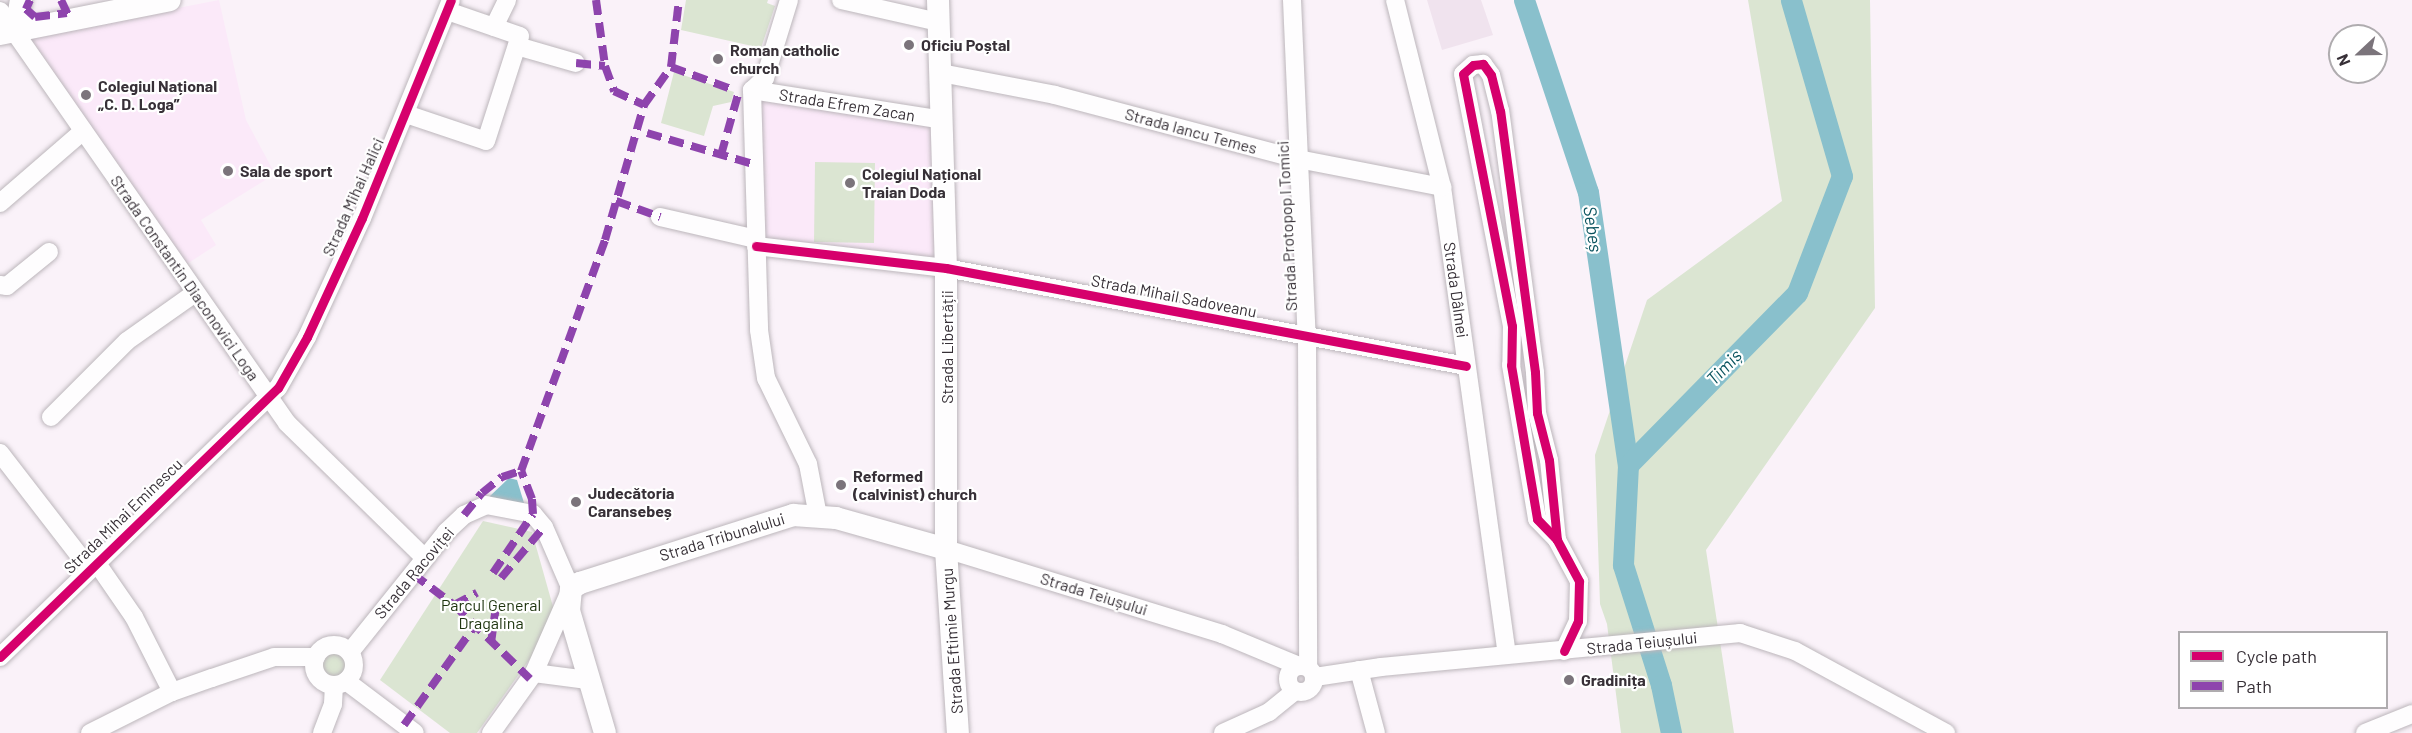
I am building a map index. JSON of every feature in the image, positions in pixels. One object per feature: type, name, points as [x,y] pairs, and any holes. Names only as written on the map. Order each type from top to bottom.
[{"type":"main road","points":[[8,32],[21,0]]},
{"type":"main road","points":[[8,32],[170,0]]},
{"type":"main road","name":"Strada Libertății","points":[[939,11],[946,268],[946,549]]},
{"type":"main road","name":"Strada Tribunalului","points":[[571,589],[784,516],[818,516],[946,549]]},
{"type":"main road","name":"Strada Eftimie Murgu","points":[[946,549],[958,733]]},
{"type":"main road","points":[[571,589],[572,626],[605,733]]},
{"type":"street","points":[[494,27],[507,0]]},
{"type":"street","points":[[789,0],[765,78],[752,90],[759,330],[766,378],[808,464],[818,516]]},
{"type":"street","points":[[841,0],[939,11]]},
{"type":"street","name":"Strada Protopop I Tomici","points":[[1292,0],[1307,337],[1307,670]]},
{"type":"street","name":"Strada Dâlmei","points":[[1395,0],[1442,188],[1507,655]]},
{"type":"street","points":[[449,5],[519,41],[576,63]]},
{"type":"street","name":"Strada Mihai Halici","points":[[268,399],[307,337],[406,114],[449,5]]},
{"type":"street","name":"Strada Constantin Diaconovici Loga","points":[[0,11],[8,32],[83,131],[268,399],[287,423],[425,558]]},
{"type":"street","points":[[406,114],[486,141],[519,41]]},
{"type":"street","points":[[1555,651],[1578,621],[1579,581],[1557,540],[1537,519],[1511,365],[1512,326],[1463,74],[1473,64],[1483,64],[1491,75],[1500,111],[1535,372],[1536,413],[1549,460],[1557,540]]},
{"type":"street","name":"Strada Iancu Temes","points":[[941,73],[1055,95],[1298,159],[1442,188]]},
{"type":"street","name":"Strada Efrem Zacan","points":[[752,90],[943,120]]},
{"type":"street","points":[[3,194],[83,131]]},
{"type":"street","name":"Strada Mihail Sadoveanu","points":[[660,217],[756,242],[946,268],[1466,366]]},
{"type":"street","points":[[0,285],[7,286],[50,252]]},
{"type":"street","points":[[51,417],[127,340],[195,293]]},
{"type":"street","name":"Strada Mihai Eminescu","points":[[0,657],[92,565],[268,399]]},
{"type":"street","points":[[0,453],[134,618],[172,692]]},
{"type":"street","name":"Strada Racoviței","points":[[350,652],[425,558],[464,515],[486,505],[532,514],[544,527],[571,589]]},
{"type":"street","name":"Strada Teiușului","points":[[946,549],[1241,642],[1307,670],[1359,670],[1740,633],[1768,639],[1946,733]]},
{"type":"street","points":[[491,733],[534,674],[571,589]]},
{"type":"street","name":"Strada Teiușului","points":[[1241,642],[1292,687]]},
{"type":"street","points":[[90,733],[172,692],[274,657],[316,657],[329,645],[340,645],[350,652],[354,664],[340,683],[322,733]]},
{"type":"street","points":[[316,657],[317,675],[340,683],[415,733]]},
{"type":"street","points":[[1223,733],[1269,712],[1292,687],[1311,689],[1307,670]]},
{"type":"street","points":[[1359,670],[1376,733]]},
{"type":"street","points":[[534,674],[588,681]]},
{"type":"street","points":[[2366,733],[2412,714]]},
{"type":"shaded area","points":[[219,0],[246,120],[275,174],[201,220],[216,245],[184,266],[30,37]]},
{"type":"shaded area","points":[[1427,0],[1481,0],[1493,35],[1442,50]]},
{"type":"shaded area","name":"Colegiul Național Traian Doda","points":[[752,90],[943,120],[946,268],[756,246]]},
{"type":"green space","points":[[686,0],[768,0],[767,3],[775,6],[761,48],[681,30]]},
{"type":"green space","points":[[1748,0],[1870,0],[1875,308],[1706,550],[1734,733],[1621,733],[1607,624],[1600,604],[1595,455],[1647,300],[1782,201]]},
{"type":"green space","points":[[674,72],[734,92],[731,102],[713,106],[704,136],[661,123]]},
{"type":"green space","points":[[815,162],[875,163],[874,243],[814,242]]},
{"type":"green space","name":"Parcul General Dragalina","points":[[483,521],[532,532],[557,621],[477,733],[450,733],[380,680]]},
{"type":"green space","points":[[334,650],[344,654],[348,664],[344,674],[334,678],[324,674],[320,664],[324,654]]},
{"type":"water","points":[[509,478],[517,480],[524,503],[518,508],[491,501],[490,496]]},
{"type":"waterway","name":"Sebeș","points":[[1524,0],[1588,192],[1628,465],[1623,565],[1661,685],[1671,733]]},
{"type":"waterway","name":"Timiș","points":[[1628,465],[1797,293],[1842,176],[1791,0]]},
{"type":"marked path","points":[[30,0],[26,9],[35,17],[67,13]]},
{"type":"marked path","points":[[61,0],[70,19]]},
{"type":"marked path","points":[[596,0],[605,66]]},
{"type":"marked path","points":[[521,471],[605,240],[644,105],[671,67],[679,0]]},
{"type":"marked path","points":[[576,63],[605,66],[614,91],[644,105]]},
{"type":"marked path","points":[[671,67],[731,89]]},
{"type":"marked path","points":[[721,155],[739,91]]},
{"type":"marked path","points":[[647,133],[753,164]]},
{"type":"marked path","points":[[616,201],[660,217]]},
{"type":"marked path","points":[[464,515],[482,493],[502,477],[521,471]]},
{"type":"marked path","points":[[493,573],[533,514],[532,499],[521,471]]},
{"type":"marked path","points":[[501,578],[544,527]]},
{"type":"marked path","points":[[413,574],[454,605],[530,679]]},
{"type":"marked path","points":[[454,605],[477,593]]},
{"type":"marked path","points":[[491,643],[497,599]]},
{"type":"marked path","points":[[404,725],[474,627]]},
{"type":"cycle path","points":[[0,657],[278,388],[307,337],[362,218],[451,0]]},
{"type":"cycle path","points":[[1557,540],[1549,460],[1537,413],[1535,372],[1500,111],[1491,75],[1483,64],[1473,65],[1463,74],[1512,326],[1511,365],[1537,519],[1557,540],[1579,581],[1578,621],[1564,651]]},
{"type":"cycle path","points":[[756,246],[946,268],[1466,366]]},
{"type":"place","name":"Oficiu Poștal","points":[[909,45]]},
{"type":"place","name":"Roman catholic church","points":[[718,59]]},
{"type":"place","name":"Colegiul Național „C. D. Loga”","points":[[86,95]]},
{"type":"place","name":"Sala de sport","points":[[228,171]]},
{"type":"place","name":"Colegiul Național Traian Doda","points":[[850,183]]},
{"type":"place","name":"Reformed (calvinist) church","points":[[841,485]]},
{"type":"place","name":"Judecătoria Caransebeș","points":[[576,502]]},
{"type":"place","name":"Gradinița","points":[[1569,680]]}]
